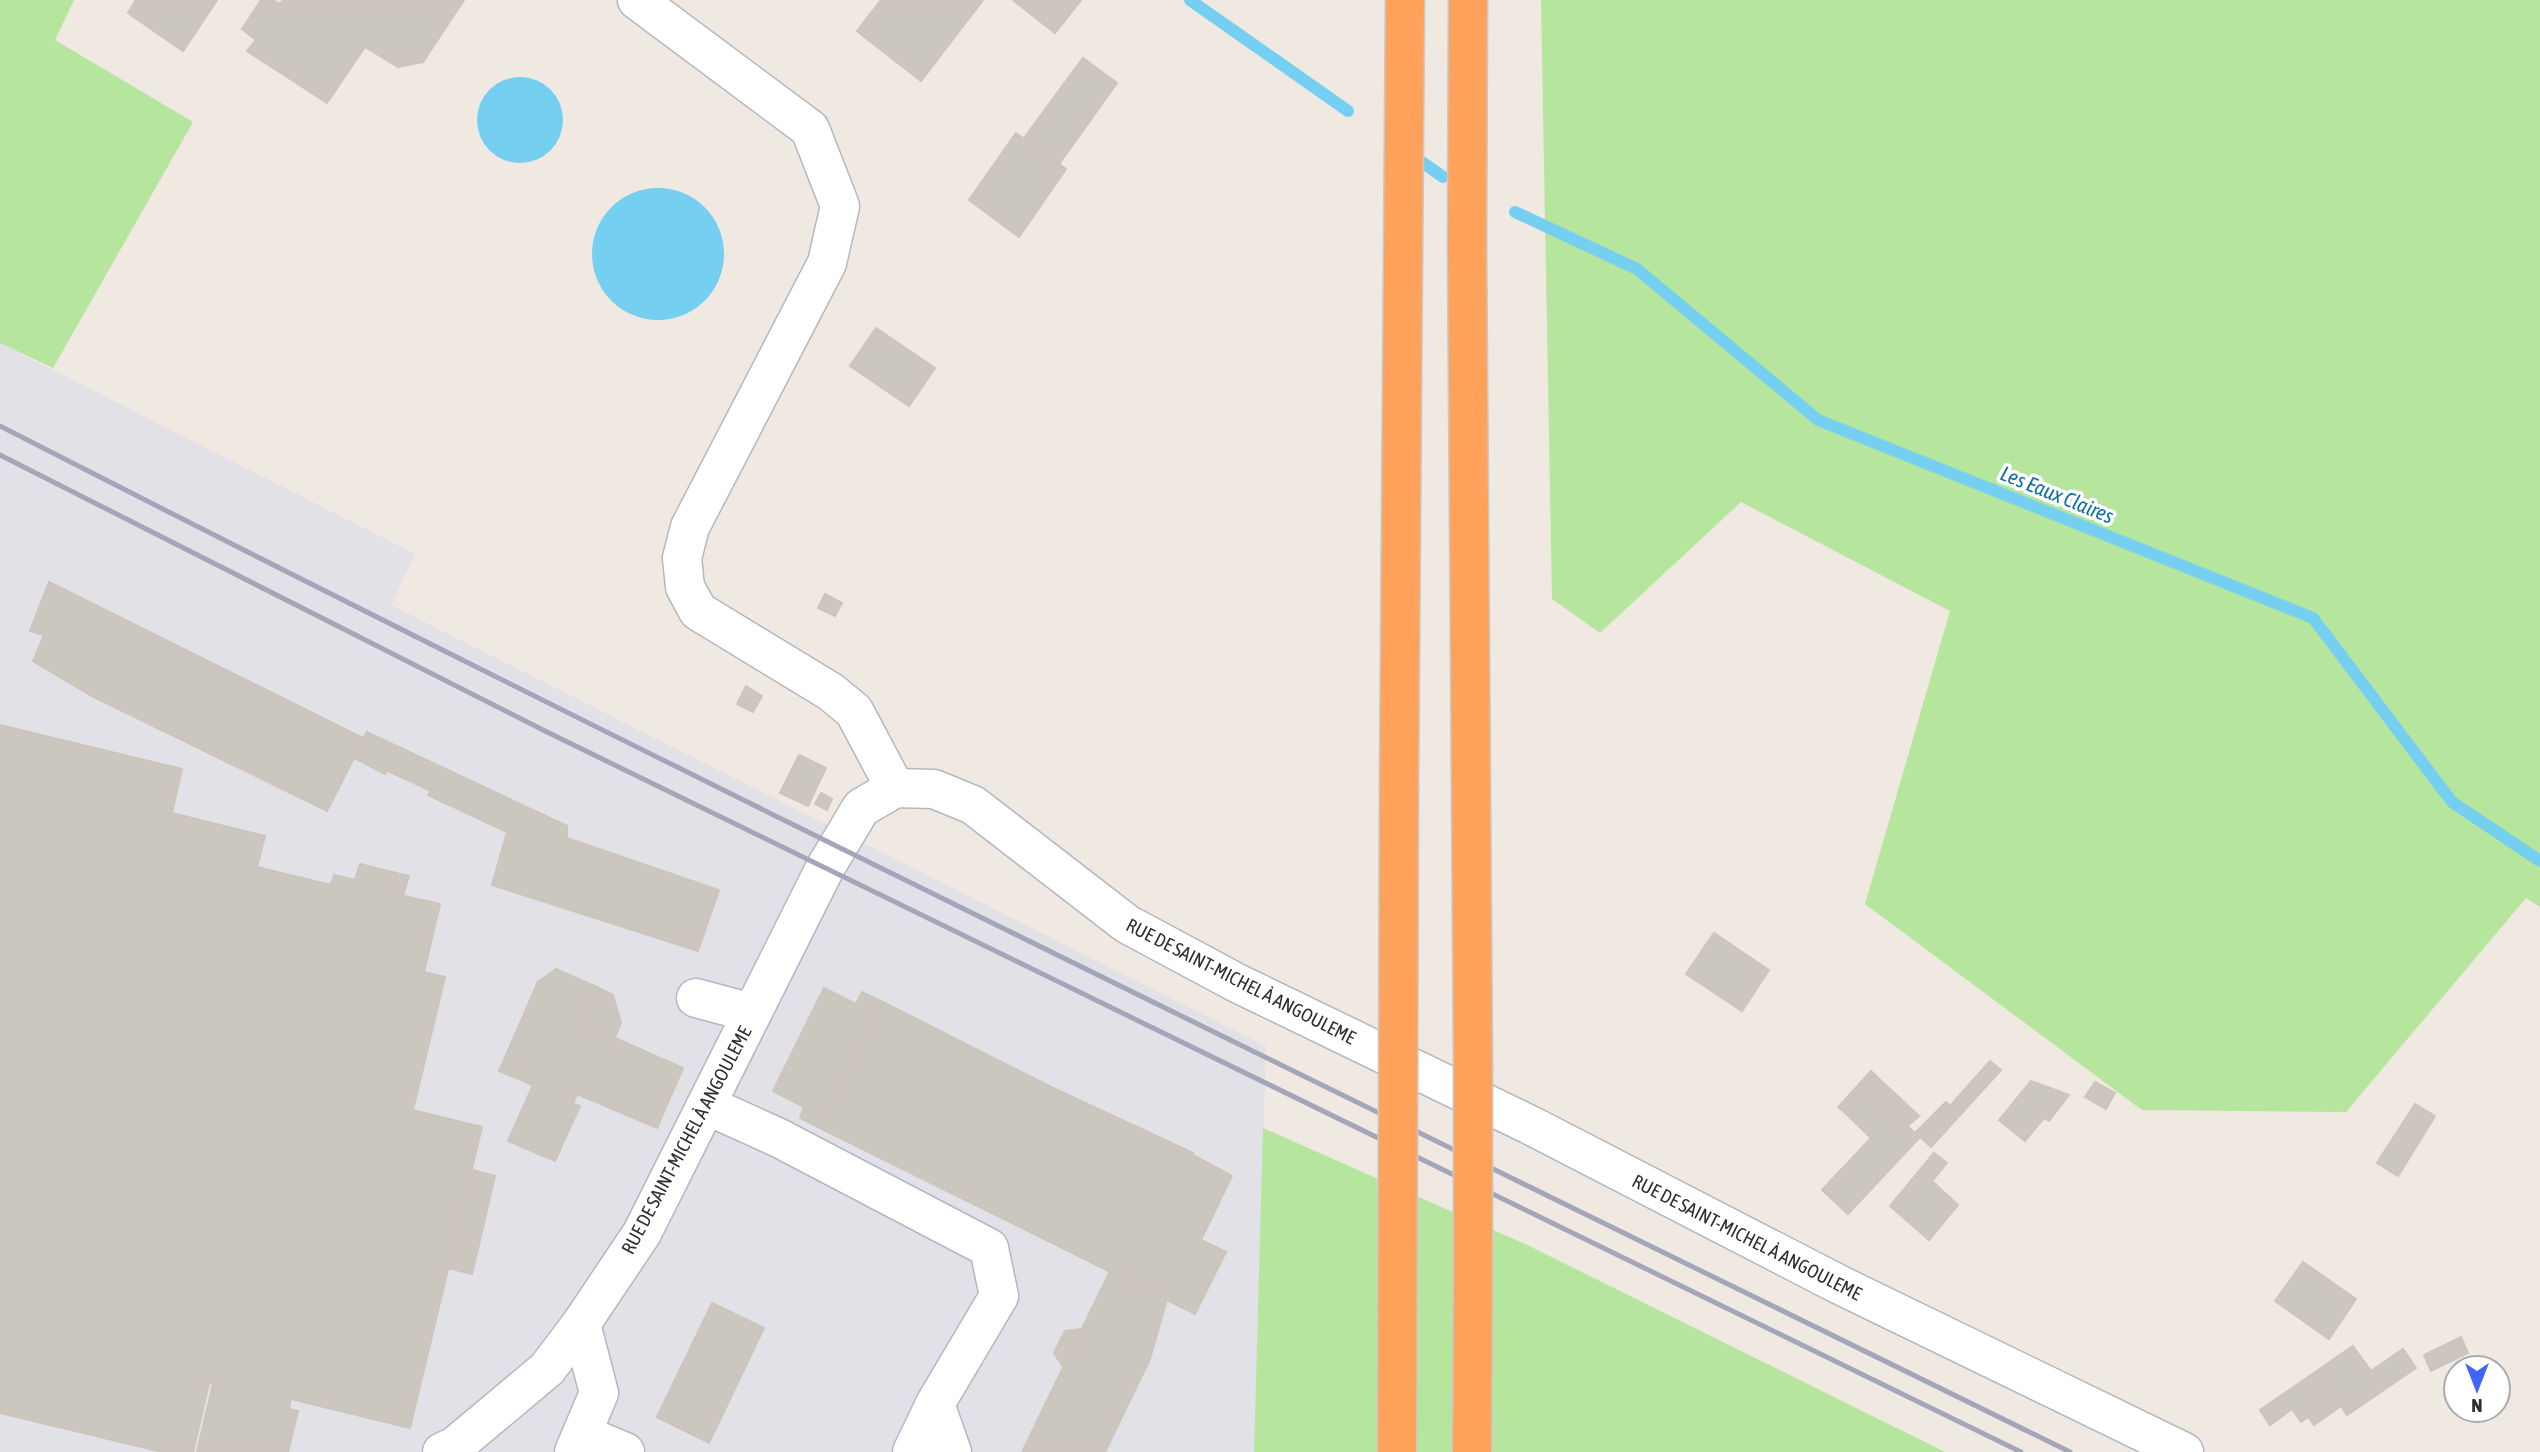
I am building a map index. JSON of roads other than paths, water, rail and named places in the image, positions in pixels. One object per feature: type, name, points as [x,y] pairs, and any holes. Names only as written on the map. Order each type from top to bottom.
[{"type":"highway","points":[[1398,1452],[1399,785],[1405,0]]},
{"type":"highway","points":[[1468,0],[1467,259],[1474,1293],[1472,1452]]},
{"type":"street","points":[[637,0],[810,130],[840,206],[827,263],[690,527],[682,558],[685,587],[698,611],[831,692],[854,711],[895,788]]},
{"type":"street","name":"RUE DE SAINT-MICHEL À ANGOULEME","points":[[442,1452],[455,1446],[547,1369],[581,1324],[642,1233],[825,868],[861,808],[895,788],[934,789],[973,805],[1127,925],[1237,983],[1530,1125],[1840,1285],[2183,1452]]},
{"type":"street","points":[[696,998],[752,1013]]},
{"type":"street","points":[[706,1105],[779,1138],[989,1248],[999,1296],[935,1404],[912,1452]]},
{"type":"street","points":[[581,1324],[599,1393],[578,1443],[625,1452]]},
{"type":"street","points":[[935,1404],[952,1452]]},
{"type":"water","points":[[512,77],[528,77],[551,89],[560,103],[563,120],[560,137],[551,151],[528,163],[512,163],[496,156],[484,144],[477,128],[477,112],[484,96],[496,84]]},
{"type":"water","points":[[658,188],[683,193],[705,207],[719,229],[724,254],[719,279],[705,301],[683,315],[658,320],[633,315],[611,301],[597,279],[592,254],[597,229],[611,207],[633,193]]},
{"type":"waterway","name":"Les Eaux Claires","points":[[1190,0],[1348,111]]},
{"type":"waterway","name":"Les Eaux Claires","points":[[1422,162],[1443,177]]},
{"type":"waterway","name":"Les Eaux Claires","points":[[1515,212],[1637,269],[1818,420],[2313,618],[2452,802],[2540,861]]},
{"type":"railway","points":[[0,426],[774,815],[2070,1452]]},
{"type":"railway","points":[[0,455],[545,731],[2021,1452]]}]
